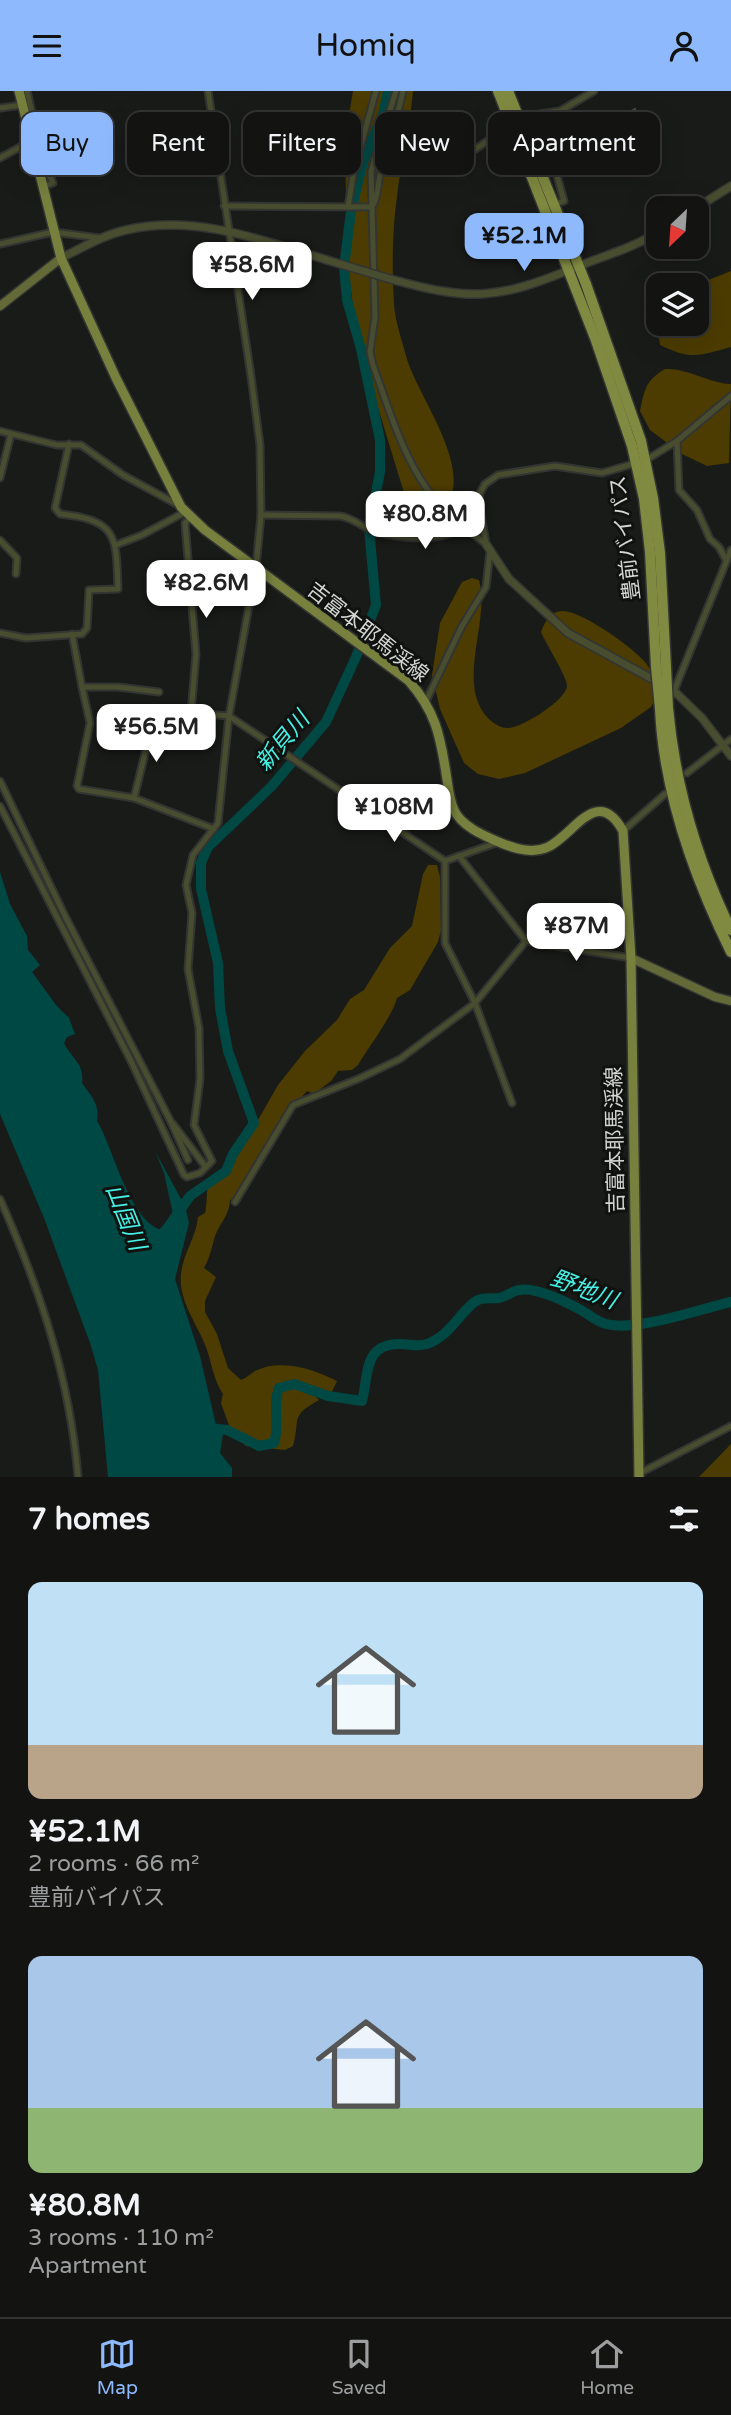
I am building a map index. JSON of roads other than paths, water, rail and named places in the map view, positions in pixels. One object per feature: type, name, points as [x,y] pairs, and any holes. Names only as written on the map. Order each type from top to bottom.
[{"type":"highway","name":"豊前バイパス","points":[[499,91],[574,269]]},
{"type":"highway","name":"豊前バイパス","points":[[508,91],[555,204],[574,269],[641,461],[661,667],[666,760],[686,842],[703,891],[731,952]]},
{"type":"highway","name":"豊前バイパス","points":[[664,708],[684,806],[698,852],[731,930]]},
{"type":"main road","name":"吉富本耶馬渓線","points":[[19,91],[24,112]]},
{"type":"main road","name":"吉富本耶馬渓線","points":[[41,175],[61,258],[116,378],[185,512],[409,681],[426,701],[440,736],[454,811],[473,829],[499,842],[533,851],[560,841],[587,813],[599,811],[618,821],[623,831],[631,958],[635,1320],[640,1475]]},
{"type":"main road","points":[[0,306],[61,258]]},
{"type":"main road","points":[[631,958],[715,997],[731,1001]]},
{"type":"street","points":[[27,91],[31,112]]},
{"type":"street","points":[[0,806],[131,1061],[184,1175],[187,1177],[200,1173],[205,1166],[211,1165],[211,1156],[194,1125],[200,1079],[199,1028],[188,969],[192,913],[186,885],[193,855],[218,823],[229,716],[256,567],[261,515],[260,445],[208,91]]},
{"type":"street","points":[[348,207],[376,91]]},
{"type":"street","points":[[396,91],[371,171],[375,317],[370,352],[413,468],[429,491],[488,547],[509,579],[568,633],[674,691],[702,718],[731,756]]},
{"type":"street","points":[[398,112],[403,91]]},
{"type":"street","points":[[554,112],[594,91]]},
{"type":"street","points":[[0,108],[22,105]]},
{"type":"street","points":[[0,158],[21,147]]},
{"type":"street","points":[[371,207],[377,198],[380,175]]},
{"type":"street","points":[[555,204],[564,201],[556,175]]},
{"type":"street","points":[[709,200],[731,186]]},
{"type":"street","points":[[224,206],[371,207]]},
{"type":"street","points":[[61,258],[102,238],[143,227],[190,225],[227,229],[435,291],[492,295],[520,289],[618,253],[646,238]]},
{"type":"street","points":[[0,244],[53,232],[102,238]]},
{"type":"street","points":[[426,701],[462,626],[486,587],[488,547],[479,503],[485,484],[498,475],[555,466],[602,473],[641,461],[677,441],[731,396]]},
{"type":"street","points":[[0,431],[58,445],[81,445],[185,512]]},
{"type":"street","points":[[0,478],[12,434]]},
{"type":"street","points":[[677,441],[679,490],[697,510],[710,538],[726,560]]},
{"type":"street","points":[[0,633],[26,638],[82,634],[87,628],[89,590],[118,589],[116,545],[99,523],[60,514],[55,508],[69,444]]},
{"type":"street","points":[[116,545],[142,535],[185,512]]},
{"type":"street","points":[[185,512],[196,653],[191,713],[229,716],[445,861]]},
{"type":"street","points":[[261,515],[340,516],[351,518],[374,531],[421,538],[451,534],[462,525]]},
{"type":"street","points":[[0,540],[12,549],[17,558],[16,574]]},
{"type":"street","points":[[674,691],[731,550]]},
{"type":"street","points":[[72,634],[90,723],[76,786],[79,789],[134,798],[214,829]]},
{"type":"street","points":[[82,687],[118,687],[159,692]]},
{"type":"street","points":[[134,798],[152,725]]},
{"type":"street","points":[[687,773],[731,739]]},
{"type":"street","points":[[0,781],[188,1160]]},
{"type":"street","points":[[623,831],[665,794]]},
{"type":"street","points":[[445,861],[499,842]]},
{"type":"street","points":[[459,856],[526,941],[631,958]]},
{"type":"street","points":[[445,861],[444,943],[475,1003],[512,1103]]},
{"type":"street","points":[[234,1202],[293,1105],[400,1059],[475,1003],[526,941]]},
{"type":"street","points":[[171,1122],[205,1166]]},
{"type":"street","points":[[0,1199],[24,1252],[51,1329],[75,1436],[78,1477]]},
{"type":"street","points":[[640,1475],[731,1426]]},
{"type":"water","name":"山国川","points":[[0,872],[10,904],[27,936],[28,950],[40,965],[32,972],[69,1018],[75,1034],[67,1037],[64,1043],[79,1066],[82,1083],[96,1105],[97,1121],[134,1203],[144,1218],[156,1228],[169,1231],[170,1216],[175,1223],[164,1173],[155,1151],[181,1199],[194,1191],[196,1194],[185,1206],[189,1223],[175,1279],[200,1356],[216,1425],[224,1428],[220,1453],[232,1468],[232,1477],[108,1477],[98,1370],[90,1343],[44,1218],[0,1114]]},
{"type":"waterway","name":"新貝川","points":[[155,1240],[166,1230],[190,1196],[226,1171],[233,1154],[254,1123],[228,1051],[220,1008],[218,963],[201,889],[201,863],[208,847],[271,787],[326,722],[376,605],[369,528],[380,472],[380,440],[361,349],[347,300],[344,267],[351,211],[363,162],[384,111],[388,91]]},
{"type":"waterway","name":"野地川","points":[[210,1428],[227,1430],[259,1446],[274,1443],[279,1388],[294,1384],[328,1396],[362,1401],[367,1371],[374,1354],[389,1345],[424,1345],[434,1341],[480,1299],[502,1297],[519,1290],[533,1291],[566,1302],[602,1323],[618,1326],[668,1319],[731,1302]]}]
